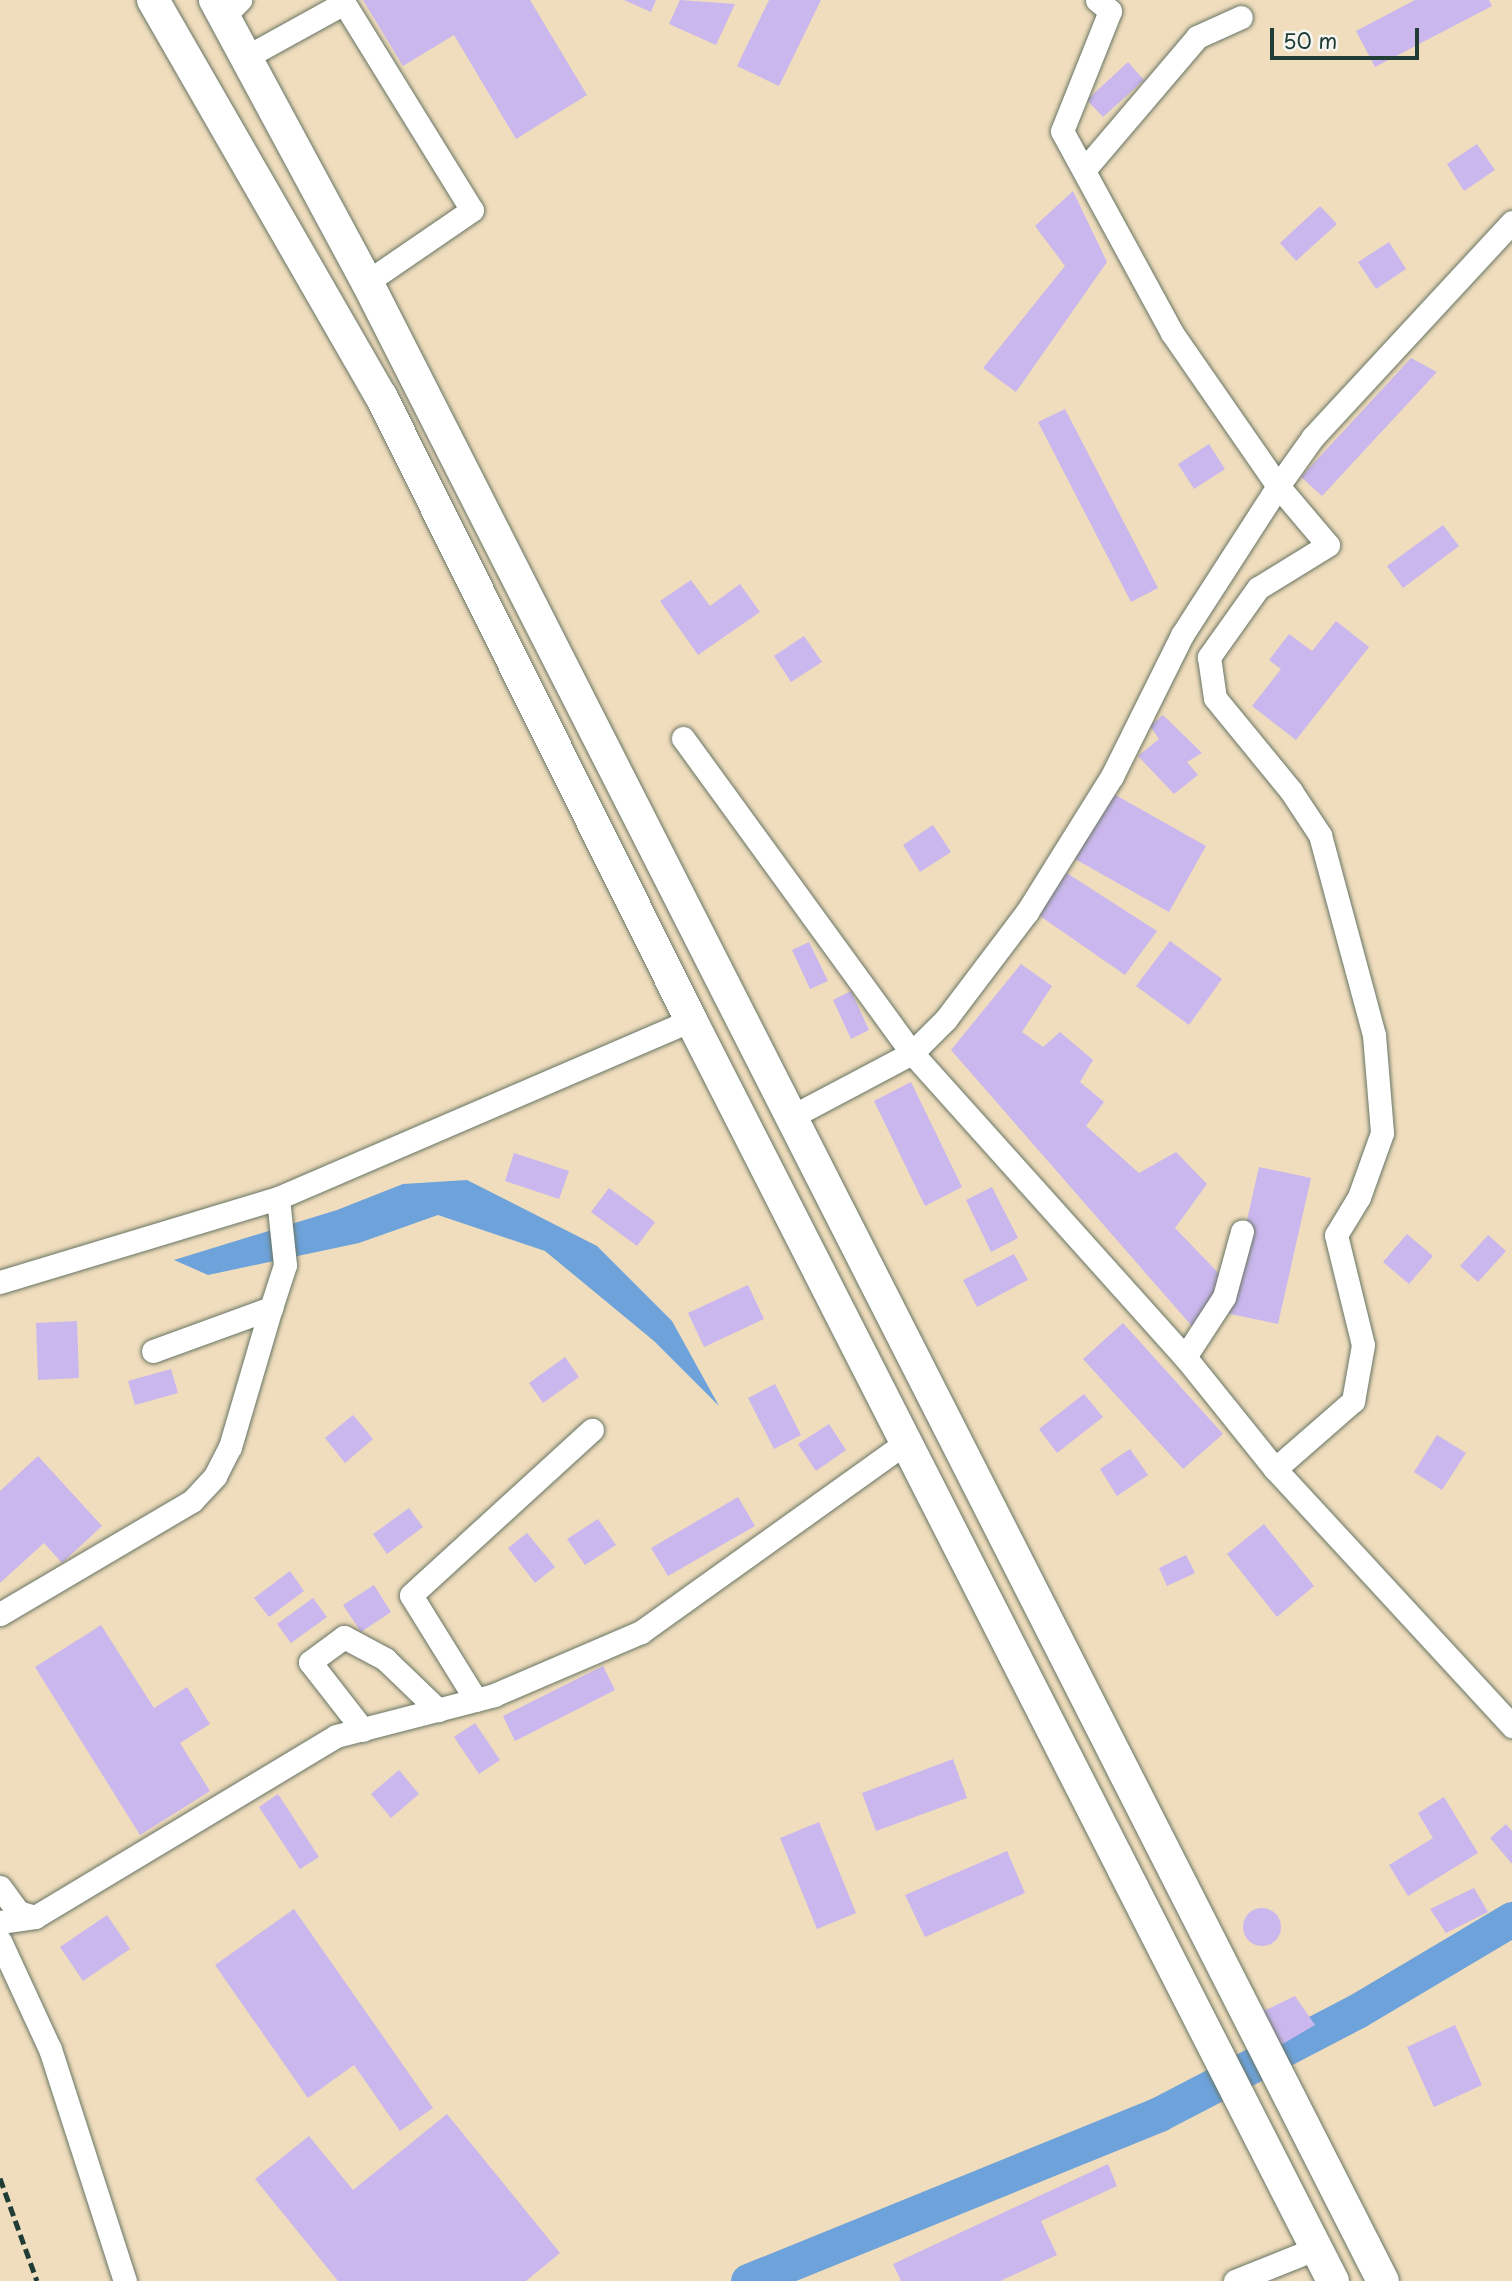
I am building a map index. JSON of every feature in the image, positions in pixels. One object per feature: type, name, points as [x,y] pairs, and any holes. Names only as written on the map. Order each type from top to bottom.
[{"type":"highway","points":[[153,0],[381,396],[691,1020],[1251,2115],[1333,2281]]},
{"type":"highway","points":[[226,5],[248,56],[367,282],[1239,2003],[1383,2281]]},
{"type":"street","points":[[1097,0],[1110,11],[1062,131],[1172,333],[1278,486],[1328,545],[1258,588],[1209,657],[1215,698],[1291,792],[1320,835],[1374,1035],[1382,1133],[1359,1197],[1336,1235],[1363,1345],[1353,1401],[1275,1469]]},
{"type":"street","points":[[248,56],[344,4],[472,210],[367,282]]},
{"type":"street","points":[[1084,170],[1197,37],[1241,17]]},
{"type":"street","points":[[791,1117],[912,1053],[946,1019],[1027,912],[1112,776],[1182,635],[1278,486],[1313,437],[1512,222]]},
{"type":"street","points":[[682,738],[912,1053],[1185,1357],[1275,1469],[1512,1726]]},
{"type":"street","points":[[0,1282],[278,1208],[691,1020]]},
{"type":"street","points":[[0,1615],[192,1501],[215,1476],[230,1447],[285,1265],[278,1208]]},
{"type":"street","points":[[1185,1357],[1224,1297],[1242,1231]]},
{"type":"street","points":[[153,1351],[271,1308]]},
{"type":"street","points":[[477,1700],[411,1595],[592,1430]]},
{"type":"street","points":[[0,1922],[35,1917],[336,1737],[477,1700],[642,1632],[906,1442]]},
{"type":"street","points":[[363,1730],[310,1662],[344,1637],[385,1659],[438,1710]]},
{"type":"street","points":[[0,1887],[18,1912],[35,1917]]},
{"type":"street","points":[[0,1941],[50,2049],[125,2281]]},
{"type":"street","points":[[1234,2281],[1317,2248]]},
{"type":"water","points":[[467,1180],[597,1246],[672,1321],[719,1406],[654,1341],[545,1251],[438,1215],[359,1243],[208,1275],[174,1260],[337,1210],[403,1184]]},
{"type":"building","points":[[363,0],[530,0],[587,95],[516,139],[454,35],[403,66]]},
{"type":"building","points":[[624,0],[656,0],[651,12]]},
{"type":"building","points":[[680,0],[735,4],[716,45],[669,24]]},
{"type":"building","points":[[769,0],[821,0],[779,86],[737,66]]},
{"type":"building","points":[[1415,0],[1489,0],[1492,6],[1375,67],[1356,31]]},
{"type":"building","points":[[1128,62],[1144,80],[1103,117],[1087,100]]},
{"type":"building","points":[[1477,144],[1495,170],[1464,191],[1447,164]]},
{"type":"building","points":[[1073,191],[1107,262],[1016,392],[983,368],[1065,266],[1035,226]]},
{"type":"building","points":[[1320,206],[1337,224],[1296,261],[1280,243]]},
{"type":"building","points":[[1389,242],[1406,269],[1376,289],[1358,262]]},
{"type":"building","points":[[1411,358],[1437,372],[1322,496],[1301,477]]},
{"type":"building","points":[[1065,409],[1158,588],[1131,602],[1038,422]]},
{"type":"building","points":[[1209,444],[1225,469],[1194,489],[1178,464]]},
{"type":"building","points":[[1443,525],[1459,546],[1403,588],[1387,566]]},
{"type":"building","points":[[691,580],[710,606],[740,584],[760,612],[698,655],[660,601]]},
{"type":"building","points":[[1336,621],[1369,647],[1296,740],[1252,706],[1281,669],[1269,660],[1289,634],[1312,651]]},
{"type":"building","points":[[804,636],[822,662],[791,682],[774,656]]},
{"type":"building","points":[[1163,715],[1202,753],[1187,762],[1198,775],[1174,794],[1138,756],[1159,739],[1150,726]]},
{"type":"building","points":[[1112,793],[1206,846],[1169,912],[1075,859]]},
{"type":"building","points":[[933,825],[951,852],[920,872],[903,845]]},
{"type":"building","points":[[1062,870],[1157,931],[1125,975],[1040,916]]},
{"type":"building","points":[[1170,941],[1222,979],[1189,1025],[1136,986]]},
{"type":"building","points":[[809,942],[828,981],[810,989],[792,950]]},
{"type":"building","points":[[1021,964],[1052,986],[1022,1032],[1043,1047],[1060,1032],[1093,1060],[1080,1082],[1104,1102],[1086,1126],[1139,1173],[1176,1152],[1207,1184],[1175,1228],[1228,1283],[1197,1332],[951,1050]]},
{"type":"building","points":[[851,991],[869,1030],[851,1039],[833,1000]]},
{"type":"building","points":[[911,1082],[962,1187],[925,1206],[874,1101]]},
{"type":"building","points":[[514,1153],[569,1171],[559,1199],[505,1181]]},
{"type":"building","points":[[1259,1167],[1311,1178],[1278,1324],[1226,1313]]},
{"type":"building","points":[[992,1187],[1018,1238],[991,1252],[966,1200]]},
{"type":"building","points":[[609,1188],[655,1222],[637,1246],[591,1212]]},
{"type":"building","points":[[1407,1234],[1433,1256],[1409,1284],[1383,1262]]},
{"type":"building","points":[[1488,1235],[1506,1251],[1478,1282],[1460,1266]]},
{"type":"building","points":[[1014,1254],[1028,1280],[977,1307],[963,1280]]},
{"type":"building","points":[[748,1285],[764,1319],[704,1347],[688,1313]]},
{"type":"building","points":[[77,1321],[79,1378],[38,1380],[36,1323]]},
{"type":"building","points":[[1123,1323],[1223,1434],[1183,1469],[1083,1359]]},
{"type":"building","points":[[565,1357],[579,1377],[543,1403],[529,1383]]},
{"type":"building","points":[[171,1369],[178,1393],[135,1405],[128,1381]]},
{"type":"building","points":[[775,1384],[801,1435],[774,1449],[748,1398]]},
{"type":"building","points":[[1084,1394],[1103,1417],[1057,1453],[1039,1429]]},
{"type":"building","points":[[353,1415],[373,1439],[345,1463],[325,1438]]},
{"type":"building","points":[[829,1424],[846,1450],[816,1471],[798,1444]]},
{"type":"building","points":[[1437,1435],[1466,1453],[1442,1490],[1414,1472]]},
{"type":"building","points":[[1130,1449],[1148,1475],[1117,1496],[1100,1469]]},
{"type":"building","points":[[38,1456],[102,1526],[62,1563],[44,1543],[0,1583],[0,1491]]},
{"type":"building","points":[[738,1497],[755,1526],[668,1576],[651,1548]]},
{"type":"building","points":[[409,1508],[423,1527],[387,1554],[373,1534]]},
{"type":"building","points":[[598,1519],[616,1545],[585,1565],[567,1539]]},
{"type":"building","points":[[1264,1524],[1314,1586],[1277,1617],[1227,1554]]},
{"type":"building","points":[[527,1533],[555,1567],[535,1583],[508,1548]]},
{"type":"building","points":[[1186,1555],[1195,1573],[1167,1586],[1159,1568]]},
{"type":"building","points":[[290,1571],[304,1591],[269,1617],[254,1598]]},
{"type":"building","points":[[374,1585],[391,1612],[361,1632],[343,1605]]},
{"type":"building","points":[[313,1598],[327,1617],[291,1643],[277,1624]]},
{"type":"building","points":[[101,1625],[154,1708],[187,1687],[210,1724],[180,1743],[210,1791],[140,1835],[35,1667]]},
{"type":"building","points":[[603,1666],[615,1690],[515,1741],[503,1716]]},
{"type":"building","points":[[475,1723],[500,1760],[479,1774],[454,1737]]},
{"type":"building","points":[[953,1759],[967,1798],[876,1831],[862,1793]]},
{"type":"building","points":[[399,1770],[419,1794],[391,1818],[371,1794]]},
{"type":"building","points":[[278,1794],[319,1857],[300,1869],[259,1807]]},
{"type":"building","points":[[1444,1797],[1478,1853],[1408,1896],[1389,1865],[1433,1838],[1418,1813]]},
{"type":"building","points":[[819,1822],[856,1913],[817,1929],[780,1838]]},
{"type":"building","points":[[1506,1824],[1512,1831],[1512,1864],[1490,1838]]},
{"type":"building","points":[[1007,1851],[1025,1893],[925,1937],[905,1895]]},
{"type":"building","points":[[1474,1888],[1488,1912],[1446,1933],[1430,1909]]},
{"type":"building","points":[[1262,1908],[1276,1913],[1281,1927],[1276,1941],[1262,1946],[1248,1941],[1243,1927],[1248,1913]]},
{"type":"building","points":[[294,1909],[433,2108],[400,2131],[354,2065],[308,2098],[215,1965]]},
{"type":"building","points":[[107,1915],[130,1949],[83,1981],[60,1947]]},
{"type":"building","points":[[1295,1996],[1315,2025],[1274,2049],[1255,2015]]},
{"type":"building","points":[[1455,2025],[1482,2085],[1434,2107],[1407,2047]]},
{"type":"building","points":[[447,2114],[560,2253],[526,2281],[338,2281],[255,2179],[309,2136],[353,2190]]},
{"type":"building","points":[[1108,2164],[1117,2186],[1041,2221],[1057,2255],[1000,2281],[901,2281],[893,2264]]},
{"type":"waterway","points":[[748,2281],[1159,2114],[1357,2011],[1512,1919]]},
{"type":"railway","points":[[0,2178],[37,2281]]}]
